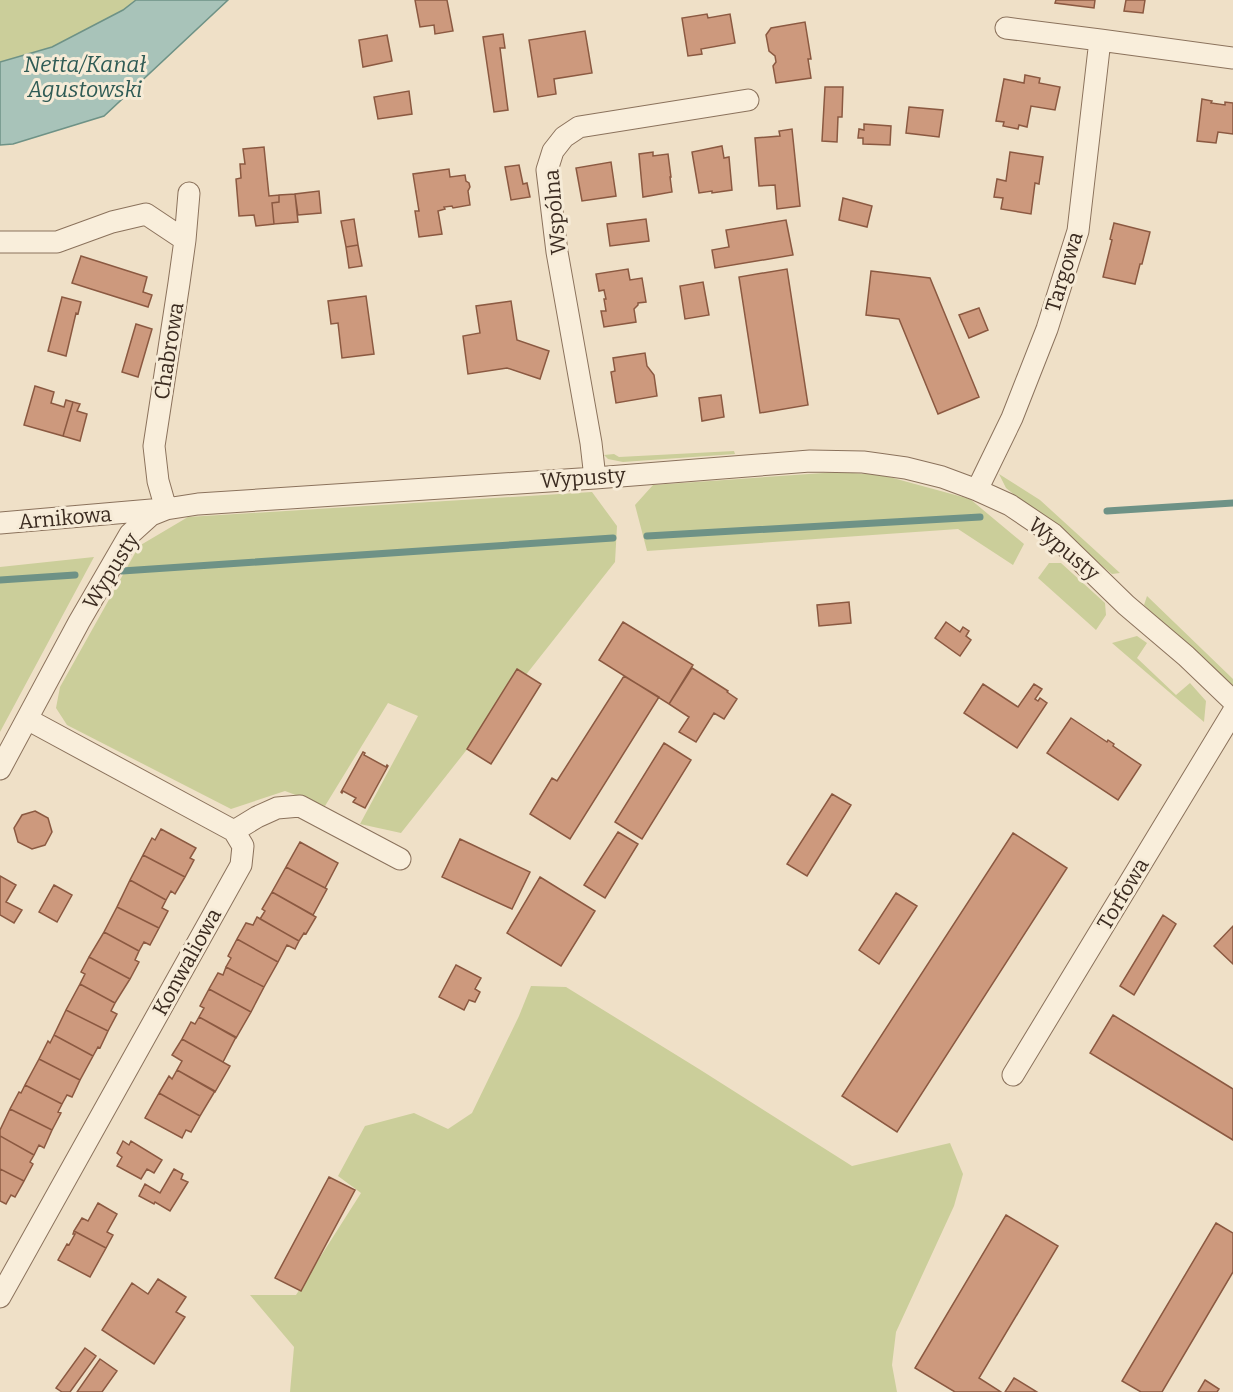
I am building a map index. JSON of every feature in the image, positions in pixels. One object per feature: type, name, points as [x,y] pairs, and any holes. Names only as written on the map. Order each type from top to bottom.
[{"type":"street","points":[[1006,28],[1233,57]]},
{"type":"street","name":"Targowa","points":[[977,490],[1012,418],[1047,329],[1078,231],[1100,40]]},
{"type":"street","name":"Wspólna","points":[[595,478],[556,240],[547,170],[553,151],[564,137],[579,127],[748,100]]},
{"type":"street","name":"Chabrowa","points":[[166,508],[158,481],[154,446],[185,240],[189,193]]},
{"type":"street","points":[[0,242],[57,242],[112,222],[146,213],[185,240]]},
{"type":"street","name":"Wypusty","points":[[3,757],[130,534],[151,516],[166,508],[810,461],[863,462],[906,468],[942,477],[1010,505],[1053,534],[1126,605],[1186,656],[1233,701]]},
{"type":"street","name":"Arnikowa","points":[[0,523],[166,508]]},
{"type":"street","name":"Torfowa","points":[[1013,1075],[1233,712]]},
{"type":"street","points":[[27,718],[234,831],[256,817],[277,808],[300,806],[400,859]]},
{"type":"street","name":"Konwaliowa","points":[[0,1297],[241,865],[243,846],[234,831]]},
{"type":"green space","points":[[0,0],[136,0],[124,10],[52,47],[0,62]]},
{"type":"green space","points":[[734,451],[735,454],[623,462],[608,459],[604,455],[614,454],[619,457]]},
{"type":"green space","points":[[838,472],[882,475],[970,499],[1024,544],[1013,565],[958,529],[647,551],[635,505],[653,485]]},
{"type":"green space","points":[[999,474],[1040,500],[1120,573],[1112,574],[1006,488]]},
{"type":"green space","points":[[592,492],[617,526],[615,562],[401,833],[360,824],[418,716],[388,703],[325,806],[285,791],[231,809],[67,725],[56,708],[60,687],[139,546],[188,517]]},
{"type":"green space","points":[[94,557],[0,732],[0,567]]},
{"type":"green space","points":[[1049,563],[1061,563],[1105,603],[1106,615],[1096,630],[1038,578]]},
{"type":"green space","points":[[1147,596],[1233,679],[1233,690],[1144,605]]},
{"type":"green space","points":[[1137,636],[1147,643],[1137,658],[1176,695],[1190,683],[1206,701],[1204,722],[1112,643]]},
{"type":"green space","points":[[531,986],[566,987],[852,1166],[950,1143],[963,1174],[954,1206],[896,1332],[892,1365],[897,1392],[290,1392],[294,1347],[250,1295],[296,1295],[361,1193],[338,1176],[365,1126],[414,1113],[448,1129],[472,1113]]},
{"type":"water","name":"Netta/Kanał Agustowski","points":[[136,0],[228,0],[104,116],[13,144],[0,145],[0,62],[52,47],[123,10]]},
{"type":"building","points":[[415,0],[447,0],[453,31],[435,34],[434,25],[420,27]]},
{"type":"building","points":[[1056,0],[1095,0],[1094,8],[1055,3]]},
{"type":"building","points":[[1126,0],[1145,0],[1143,13],[1124,11]]},
{"type":"building","points":[[707,14],[708,18],[730,14],[735,43],[701,49],[702,54],[688,56],[682,18]]},
{"type":"building","points":[[805,22],[811,59],[808,59],[811,78],[776,83],[773,66],[776,62],[775,56],[769,51],[766,35],[771,28]]},
{"type":"building","points":[[585,31],[592,73],[554,79],[556,94],[538,97],[529,40]]},
{"type":"building","points":[[503,34],[505,48],[500,48],[508,110],[494,112],[483,37]]},
{"type":"building","points":[[387,35],[392,61],[363,67],[359,40]]},
{"type":"building","points":[[1025,75],[1040,78],[1039,83],[1060,87],[1055,110],[1031,106],[1027,127],[1019,125],[1018,129],[1003,126],[1004,122],[996,121],[1004,79],[1024,83]]},
{"type":"building","points":[[825,87],[843,87],[842,117],[838,117],[837,142],[822,141]]},
{"type":"building","points":[[409,91],[412,114],[378,119],[374,97]]},
{"type":"building","points":[[1202,99],[1225,105],[1225,102],[1233,103],[1233,134],[1218,132],[1216,143],[1197,141]]},
{"type":"building","points":[[909,107],[943,110],[939,137],[906,133]]},
{"type":"building","points":[[864,124],[891,126],[890,145],[863,144],[863,138],[858,138],[859,129],[864,130]]},
{"type":"building","points":[[792,129],[800,206],[777,209],[775,185],[759,186],[755,138],[780,136],[779,131]]},
{"type":"building","points":[[722,146],[724,158],[729,157],[732,190],[699,193],[692,152]]},
{"type":"building","points":[[264,147],[269,196],[279,195],[279,202],[272,203],[274,224],[256,226],[254,215],[239,216],[236,179],[241,178],[240,164],[245,164],[243,149]]},
{"type":"building","points":[[653,152],[653,156],[668,154],[672,192],[643,197],[639,154]]},
{"type":"building","points":[[1010,152],[1043,157],[1039,184],[1035,183],[1031,214],[1001,209],[1003,198],[994,197],[997,179],[1006,181]]},
{"type":"building","points":[[611,162],[616,196],[582,201],[576,168]]},
{"type":"building","points":[[519,165],[523,184],[527,183],[530,197],[511,200],[505,167]]},
{"type":"building","points":[[449,169],[450,177],[465,175],[470,187],[468,191],[470,205],[444,207],[445,209],[438,211],[442,234],[419,237],[415,211],[419,211],[413,174]]},
{"type":"building","points":[[319,191],[321,213],[298,215],[295,194]]},
{"type":"building","points":[[295,194],[298,222],[274,224],[272,203],[279,202],[279,195]]},
{"type":"building","points":[[843,198],[872,206],[867,227],[839,220]]},
{"type":"building","points":[[354,219],[358,245],[346,247],[341,221]]},
{"type":"building","points":[[646,219],[649,241],[610,246],[607,224]]},
{"type":"building","points":[[786,220],[793,255],[715,268],[712,250],[729,247],[726,230]]},
{"type":"building","points":[[1114,223],[1150,232],[1135,284],[1103,277]]},
{"type":"building","points":[[358,245],[362,266],[349,268],[346,247]]},
{"type":"building","points":[[81,256],[147,277],[143,292],[152,295],[148,307],[72,283]]},
{"type":"building","points":[[628,269],[630,280],[642,278],[646,302],[638,303],[634,309],[636,322],[604,327],[601,311],[606,311],[604,299],[606,299],[604,290],[599,291],[596,274]]},
{"type":"building","points":[[787,269],[808,405],[760,413],[739,277]]},
{"type":"building","points":[[871,271],[930,278],[979,397],[938,414],[899,319],[866,315]]},
{"type":"building","points":[[703,282],[709,315],[685,319],[680,286]]},
{"type":"building","points":[[366,296],[374,354],[342,358],[338,323],[331,324],[328,301]]},
{"type":"building","points":[[62,297],[81,302],[78,314],[76,313],[66,356],[48,351]]},
{"type":"building","points":[[511,301],[517,340],[549,351],[540,379],[507,368],[468,374],[463,336],[480,333],[476,306]]},
{"type":"building","points":[[979,308],[988,330],[969,338],[959,315]]},
{"type":"building","points":[[136,324],[152,329],[138,377],[122,372]]},
{"type":"building","points":[[645,353],[647,366],[654,375],[657,396],[616,403],[611,372],[615,371],[613,358]]},
{"type":"building","points":[[35,386],[54,392],[51,403],[64,407],[66,400],[73,402],[63,436],[24,425]]},
{"type":"building","points":[[721,395],[724,417],[702,421],[699,398]]},
{"type":"building","points":[[73,402],[80,404],[77,411],[87,414],[80,441],[63,436]]},
{"type":"building","points":[[849,602],[851,623],[819,626],[817,605]]},
{"type":"building","points":[[623,622],[693,665],[669,704],[599,660]]},
{"type":"building","points":[[946,622],[960,632],[963,627],[969,631],[966,636],[971,640],[960,656],[935,638]]},
{"type":"building","points":[[692,668],[737,699],[724,719],[714,713],[696,742],[679,732],[689,717],[669,704]]},
{"type":"building","points":[[517,669],[541,684],[491,764],[467,749]]},
{"type":"building","points":[[624,676],[659,697],[570,839],[530,814],[552,778],[557,781]]},
{"type":"building","points":[[983,684],[1018,707],[1034,684],[1042,689],[1035,699],[1038,701],[1040,698],[1047,703],[1017,748],[964,713]]},
{"type":"building","points":[[1071,718],[1107,742],[1108,740],[1114,744],[1113,746],[1141,765],[1118,800],[1047,753]]},
{"type":"building","points":[[664,743],[691,760],[642,839],[615,822]]},
{"type":"building","points":[[363,752],[364,755],[388,766],[365,808],[353,802],[356,798],[341,792]]},
{"type":"building","points":[[832,794],[851,805],[807,876],[787,864]]},
{"type":"building","points":[[35,811],[48,818],[52,832],[45,845],[32,849],[18,842],[14,828],[22,815]]},
{"type":"building","points":[[161,829],[196,848],[190,858],[194,860],[185,877],[143,855],[152,838],[155,840]]},
{"type":"building","points":[[618,832],[638,844],[605,898],[584,885]]},
{"type":"building","points":[[1013,833],[1067,868],[897,1132],[842,1096]]},
{"type":"building","points":[[460,839],[530,872],[512,909],[442,877]]},
{"type":"building","points":[[300,842],[338,863],[325,888],[286,867]]},
{"type":"building","points":[[143,855],[185,877],[175,894],[171,891],[166,900],[130,880]]},
{"type":"building","points":[[286,867],[327,889],[313,915],[272,892]]},
{"type":"building","points":[[0,876],[16,885],[6,902],[22,910],[14,923],[0,915]]},
{"type":"building","points":[[540,877],[595,911],[561,966],[507,933]]},
{"type":"building","points":[[130,880],[166,900],[162,908],[168,911],[159,928],[117,907]]},
{"type":"building","points":[[54,885],[72,895],[57,922],[39,912]]},
{"type":"building","points":[[272,892],[316,917],[299,941],[260,919],[265,911],[262,909]]},
{"type":"building","points":[[896,893],[917,906],[879,964],[859,950]]},
{"type":"building","points":[[117,907],[159,928],[150,945],[144,942],[139,951],[104,932]]},
{"type":"building","points":[[1163,915],[1176,924],[1134,995],[1120,986]]},
{"type":"building","points":[[257,917],[299,941],[295,949],[287,945],[278,962],[237,939],[246,923],[253,925]]},
{"type":"building","points":[[1233,926],[1233,964],[1214,946]]},
{"type":"building","points":[[104,932],[139,951],[135,960],[139,962],[130,979],[89,957]]},
{"type":"building","points":[[237,939],[278,962],[264,987],[226,967],[231,958],[228,956]]},
{"type":"building","points":[[89,957],[130,979],[115,1003],[80,984],[85,974],[81,972]]},
{"type":"building","points":[[456,965],[481,978],[475,989],[480,992],[475,1002],[469,1000],[464,1010],[439,997]]},
{"type":"building","points":[[226,967],[264,987],[251,1012],[209,989],[218,973],[223,975]]},
{"type":"building","points":[[80,984],[115,1003],[111,1011],[117,1014],[108,1031],[66,1010]]},
{"type":"building","points":[[209,989],[251,1012],[236,1038],[199,1017],[204,1008],[200,1006]]},
{"type":"building","points":[[66,1010],[108,1031],[100,1048],[98,1047],[93,1056],[54,1035]]},
{"type":"building","points":[[1113,1015],[1233,1089],[1233,1140],[1090,1053]]},
{"type":"building","points":[[199,1017],[236,1037],[223,1062],[182,1039],[191,1022],[195,1024]]},
{"type":"building","points":[[54,1035],[93,1056],[80,1080],[39,1059],[48,1041],[50,1043]]},
{"type":"building","points":[[182,1039],[230,1066],[215,1092],[177,1070],[182,1061],[172,1055]]},
{"type":"building","points":[[39,1059],[80,1080],[72,1097],[67,1095],[62,1104],[25,1085]]},
{"type":"building","points":[[177,1070],[215,1091],[200,1116],[159,1093],[169,1076],[172,1079]]},
{"type":"building","points":[[25,1085],[62,1104],[58,1112],[61,1113],[52,1130],[10,1109]]},
{"type":"building","points":[[159,1093],[200,1116],[191,1132],[186,1130],[182,1138],[145,1118]]},
{"type":"building","points":[[10,1109],[52,1130],[44,1148],[39,1145],[34,1155],[0,1136],[0,1130]]},
{"type":"building","points":[[0,1136],[34,1155],[30,1162],[33,1164],[24,1181],[0,1169]]},
{"type":"building","points":[[123,1141],[129,1145],[131,1141],[162,1160],[154,1173],[147,1169],[141,1179],[117,1166],[122,1157],[117,1153]]},
{"type":"building","points":[[0,1169],[24,1181],[15,1197],[11,1195],[6,1204],[0,1201]]},
{"type":"building","points":[[174,1169],[183,1174],[181,1179],[188,1182],[170,1211],[139,1196],[145,1184],[160,1193]]},
{"type":"building","points":[[329,1177],[355,1190],[301,1291],[275,1278]]},
{"type":"building","points":[[98,1203],[117,1214],[107,1232],[113,1235],[106,1248],[74,1231],[82,1218],[88,1221]]},
{"type":"building","points":[[1006,1215],[1058,1246],[979,1378],[1001,1392],[955,1392],[915,1368]]},
{"type":"building","points":[[1216,1223],[1233,1233],[1233,1272],[1162,1392],[1141,1392],[1122,1381]]},
{"type":"building","points":[[74,1231],[106,1248],[90,1277],[58,1260],[67,1244],[69,1245],[75,1234],[73,1234]]},
{"type":"building","points":[[158,1279],[186,1297],[176,1312],[185,1317],[154,1364],[102,1330],[132,1283],[148,1294]]},
{"type":"building","points":[[85,1348],[96,1356],[70,1392],[62,1392],[56,1388]]},
{"type":"building","points":[[100,1359],[117,1371],[102,1392],[77,1392]]},
{"type":"building","points":[[1014,1378],[1037,1392],[1005,1392]]},
{"type":"building","points":[[1205,1380],[1219,1389],[1217,1392],[1198,1392]]},
{"type":"waterway","points":[[1107,511],[1233,503]]},
{"type":"waterway","points":[[647,536],[980,517]]},
{"type":"waterway","points":[[122,571],[613,538]]},
{"type":"waterway","points":[[0,580],[75,575]]}]
